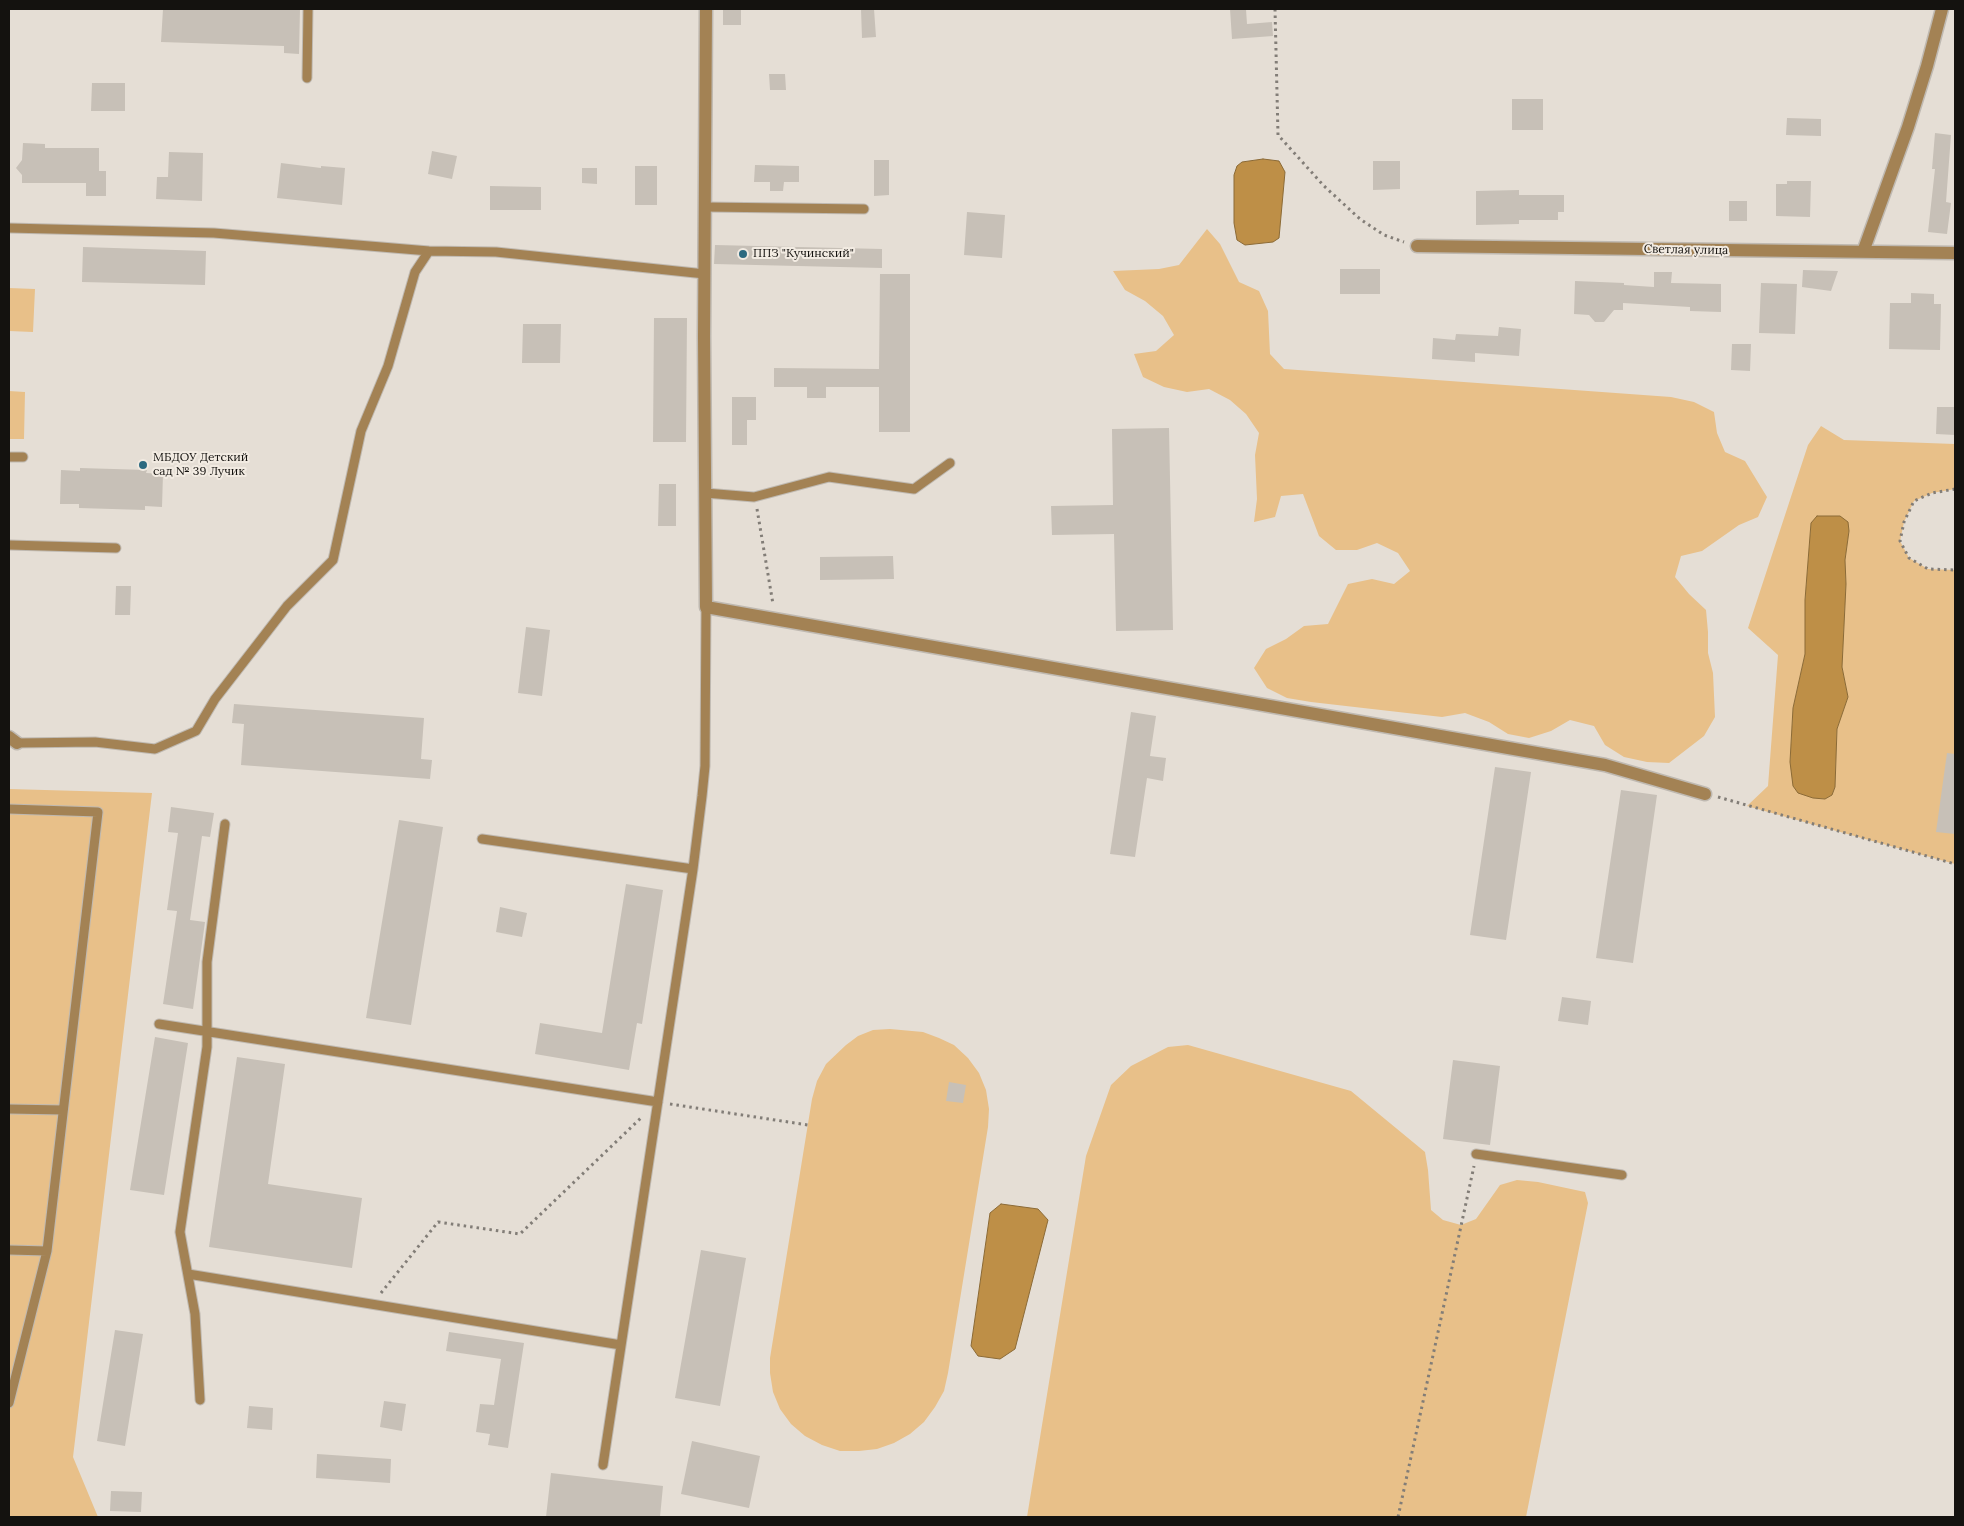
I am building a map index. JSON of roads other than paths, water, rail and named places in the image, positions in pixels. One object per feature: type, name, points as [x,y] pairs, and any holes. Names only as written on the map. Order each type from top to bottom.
[{"type":"street","points":[[706,9],[706,607],[1605,765],[1705,794]]},
{"type":"street","points":[[1863,252],[1908,126],[1927,66],[1942,9]]},
{"type":"street","name":"Светлая улица","points":[[1417,246],[1955,253]]},
{"type":"lane","points":[[307,78],[308,9]]},
{"type":"lane","points":[[706,207],[864,208]]},
{"type":"lane","points":[[9,228],[214,233],[429,251],[496,252],[705,274]]},
{"type":"lane","points":[[13,740],[95,742],[155,749],[196,731],[216,699],[287,606],[333,560],[361,431],[388,366],[415,272],[429,251]]},
{"type":"lane","points":[[9,457],[23,457]]},
{"type":"lane","points":[[705,493],[754,497],[829,477],[914,489],[950,463]]},
{"type":"lane","points":[[9,545],[116,548]]},
{"type":"lane","points":[[603,1464],[693,870],[705,766],[706,607]]},
{"type":"lane","points":[[9,809],[98,812],[47,1251],[13,1366],[9,1403]]},
{"type":"lane","points":[[200,1400],[195,1314],[180,1232],[207,1047],[207,962],[225,824]]},
{"type":"lane","points":[[482,839],[693,870]]},
{"type":"lane","points":[[159,1024],[658,1102]]},
{"type":"lane","points":[[9,1109],[63,1110]]},
{"type":"lane","points":[[1476,1154],[1622,1176]]},
{"type":"lane","points":[[9,1250],[47,1251]]},
{"type":"lane","points":[[188,1274],[621,1345]]},
{"type":"place","name":"ППЗ \"Кучинский\"","points":[[743,254]]},
{"type":"place","name":"МБДОУ Детский сад № 39 Лучик","points":[[143,465]]}]
